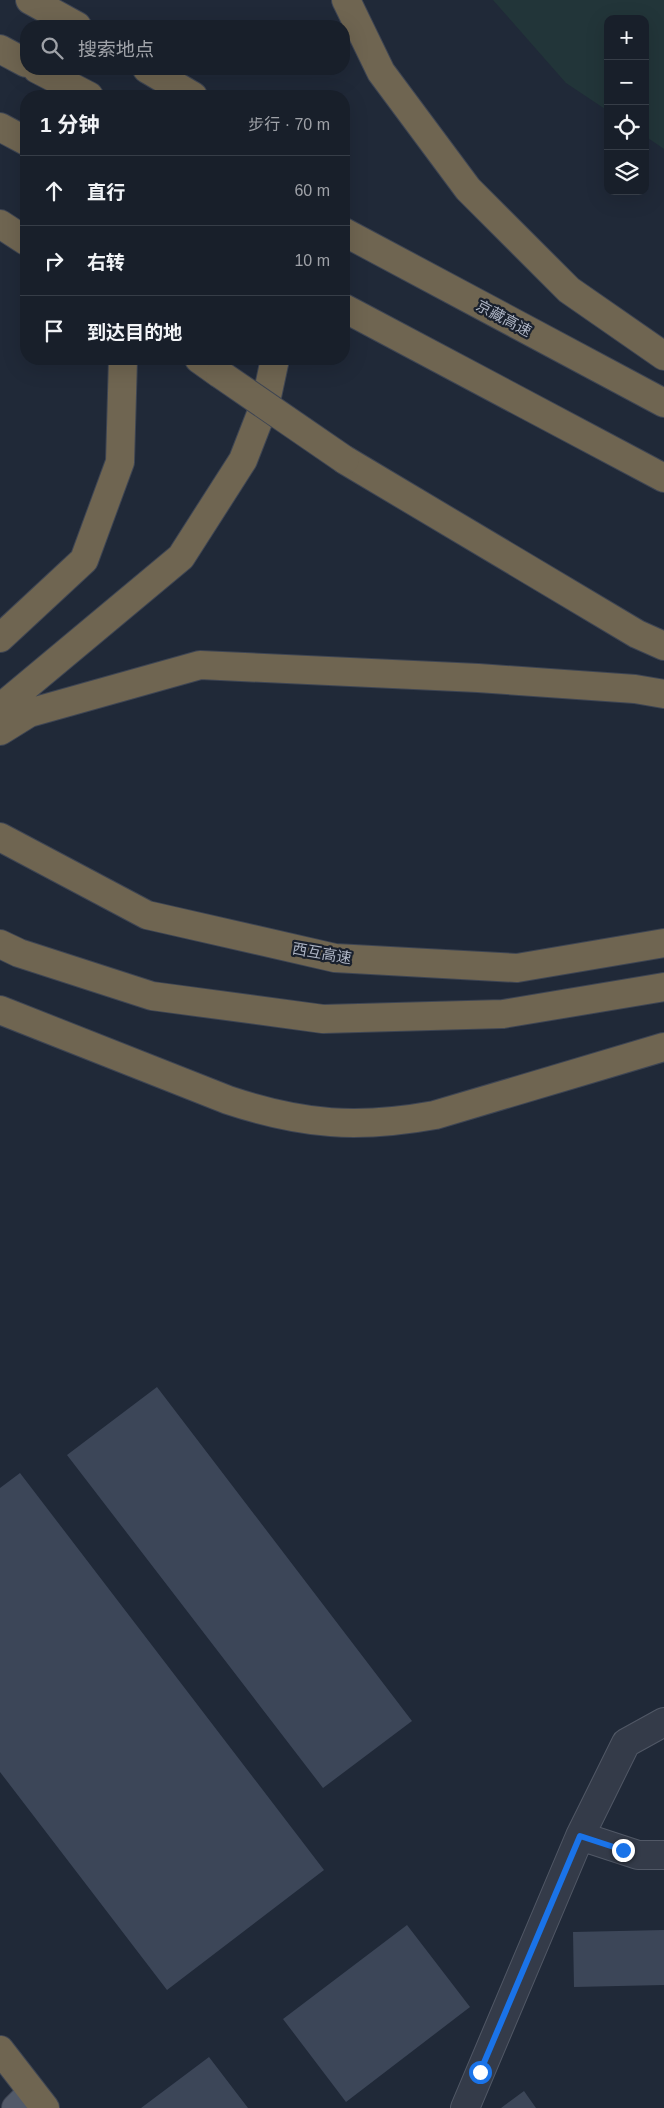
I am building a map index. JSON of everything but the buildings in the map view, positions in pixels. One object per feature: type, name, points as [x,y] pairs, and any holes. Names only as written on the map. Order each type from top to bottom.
[{"type":"highway","points":[[30,0],[66,20]]},
{"type":"highway","points":[[346,0],[381,72],[468,189],[569,290],[664,356]]},
{"type":"highway","points":[[0,49],[20,60]]},
{"type":"highway","points":[[49,75],[78,90]]},
{"type":"highway","points":[[157,75],[183,90]]},
{"type":"highway","points":[[0,127],[20,138]]},
{"type":"highway","points":[[0,224],[20,237]]},
{"type":"highway","name":"京藏高速","points":[[350,235],[664,403]]},
{"type":"highway","points":[[350,311],[664,478]]},
{"type":"highway","points":[[0,638],[84,560],[120,462],[123,365]]},
{"type":"highway","points":[[0,708],[181,557],[243,460],[266,401],[274,365]]},
{"type":"highway","points":[[209,366],[345,460],[637,634],[664,646]]},
{"type":"highway","points":[[0,731],[29,712],[200,665],[478,678],[635,688],[664,694]]},
{"type":"highway","name":"西互高速","points":[[0,837],[147,915],[335,958],[517,968],[664,943]]},
{"type":"highway","points":[[0,944],[19,953],[152,996],[323,1019],[503,1014],[664,987]]},
{"type":"highway","points":[[0,1010],[228,1100],[266,1112],[304,1120],[343,1124],[404,1121],[435,1116],[664,1047]]},
{"type":"highway","points":[[0,2050],[31,2103]]},
{"type":"street","points":[[465,2108],[580,1836],[626,1743],[664,1722]]},
{"type":"street","points":[[580,1836],[638,1855],[664,1855]]},
{"type":"green space","points":[[493,0],[664,0],[664,149],[649,139],[649,15],[604,15],[604,108],[566,83]]},
{"type":"route","points":[[480,2072],[580,1836],[623,1850]]}]
